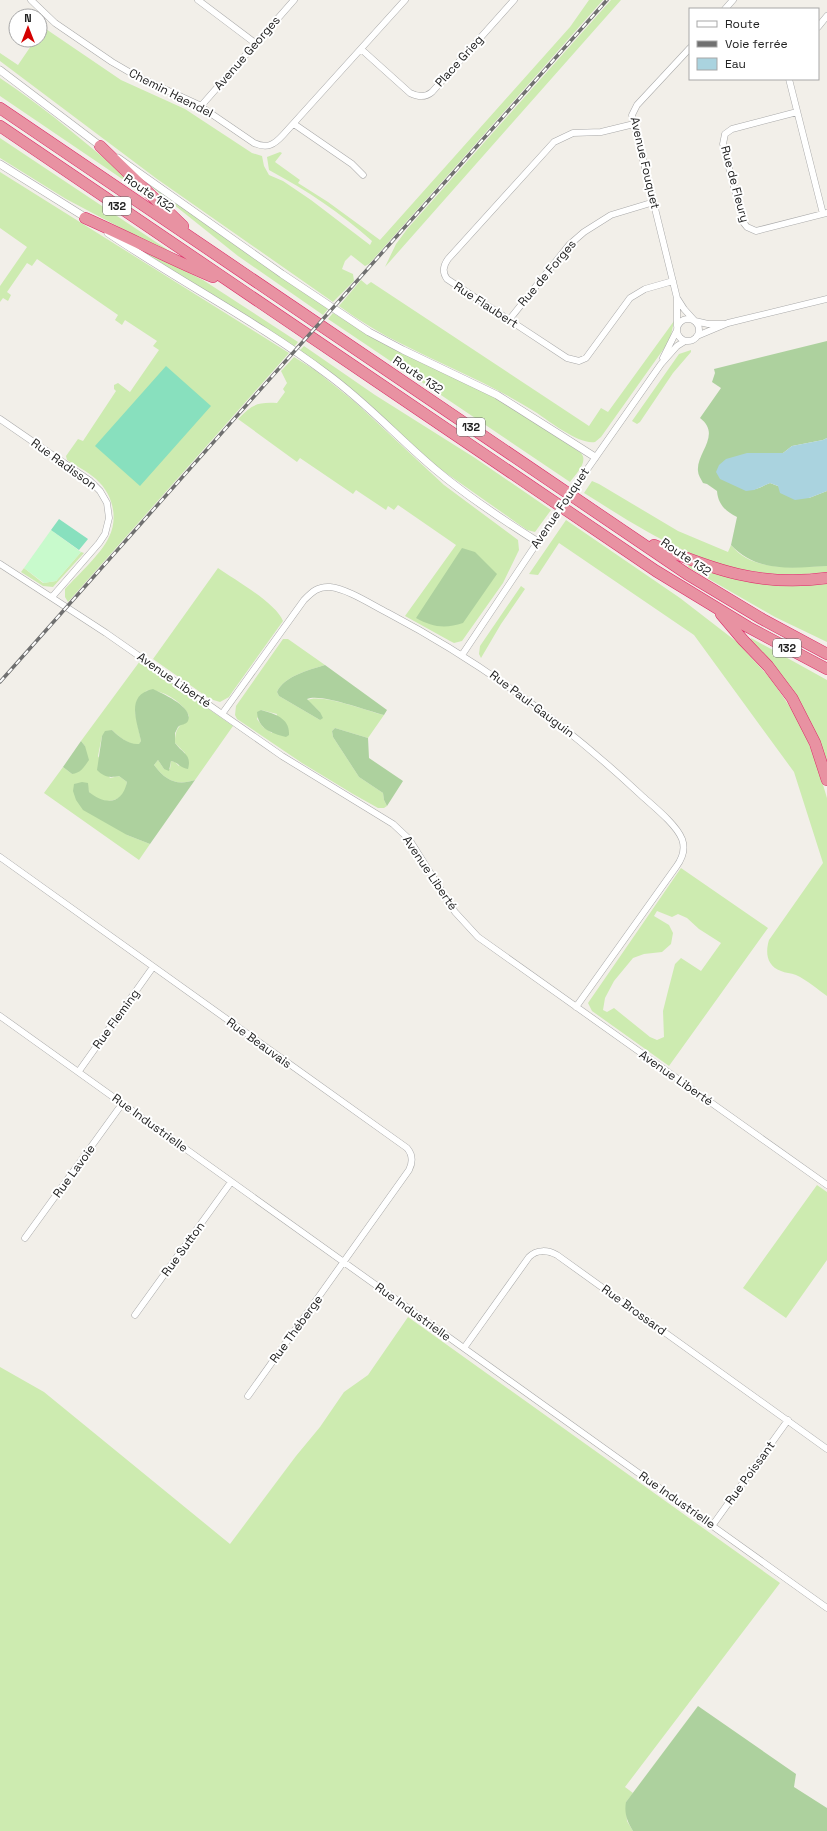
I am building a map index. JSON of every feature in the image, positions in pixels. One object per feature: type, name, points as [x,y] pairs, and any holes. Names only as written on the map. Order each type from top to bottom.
[{"type":"highway","name":"Route 132","points":[[0,108],[716,592],[827,654]]},
{"type":"highway","name":"132","points":[[0,126],[622,548],[716,608],[768,638],[827,669]]},
{"type":"highway","points":[[100,146],[202,245]]},
{"type":"highway","points":[[85,218],[135,240],[178,263],[234,286]]},
{"type":"highway","points":[[635,538],[705,566],[743,576],[778,581],[827,578]]},
{"type":"highway","points":[[716,608],[743,640],[768,666],[792,698],[813,739],[827,780]]},
{"type":"street","name":"Chemin Haendel","points":[[31,0],[55,23],[112,62],[136,76],[201,106],[254,142],[265,146],[276,142],[294,124],[404,0]]},
{"type":"street","points":[[198,0],[255,43]]},
{"type":"street","name":"Avenue Georges","points":[[201,106],[294,0]]},
{"type":"street","name":"Place Grieg","points":[[361,49],[410,93],[418,96],[425,96],[432,92],[514,0]]},
{"type":"street","points":[[726,8],[733,0]]},
{"type":"street","points":[[819,26],[827,16]]},
{"type":"street","name":"Avenue Fouquet","points":[[689,49],[635,108],[632,116],[678,298],[684,309],[695,321]]},
{"type":"street","points":[[0,70],[100,146],[252,253],[358,325],[403,350],[497,395],[595,457]]},
{"type":"street","points":[[789,80],[825,214]]},
{"type":"street","name":"Rue de Fleury","points":[[797,112],[732,129],[725,134],[723,144],[743,222],[747,227],[753,230],[759,230],[825,214]]},
{"type":"street","points":[[294,124],[352,164],[363,175]]},
{"type":"street","name":"Rue Flaubert","points":[[634,124],[601,132],[573,133],[554,142],[446,262],[444,273],[447,279],[509,320],[567,358],[578,361],[588,354],[630,298],[645,289],[674,281]]},
{"type":"street","points":[[0,164],[317,366],[366,405],[438,472],[472,498],[538,542]]},
{"type":"street","name":"Rue de Forges","points":[[509,320],[569,245],[584,232],[611,215],[654,202]]},
{"type":"street","name":"Avenue Fouquet","points":[[661,364],[676,329],[678,298]]},
{"type":"street","points":[[728,323],[708,324],[684,319],[676,329],[678,337],[685,341],[691,341],[697,336],[728,323],[827,299]]},
{"type":"street","points":[[695,321],[699,328],[697,336]]},
{"type":"street","name":"Avenue Fouquet","points":[[462,655],[595,457],[661,364],[677,346],[685,341]]},
{"type":"street","name":"Rue Radisson","points":[[0,419],[90,481],[100,491],[107,503],[109,518],[105,534],[52,597]]},
{"type":"street","name":"Avenue Liberté","points":[[0,564],[106,633],[290,760],[399,829],[409,839],[455,912],[470,930],[494,949],[827,1185]]},
{"type":"street","name":"Rue Paul-Gauguin","points":[[222,714],[304,600],[319,588],[334,588],[360,599],[462,655],[508,685],[592,750],[658,811],[676,830],[683,842],[682,856],[676,867],[576,1007]]},
{"type":"street","name":"Rue Beauvais","points":[[0,857],[410,1151],[412,1160],[409,1170],[343,1262]]},
{"type":"street","name":"Rue Fleming","points":[[78,1071],[153,967]]},
{"type":"street","name":"Rue Industrielle","points":[[0,1016],[827,1608]]},
{"type":"street","name":"Rue Lavoie","points":[[25,1238],[122,1104]]},
{"type":"street","name":"Rue Sutton","points":[[135,1315],[232,1182]]},
{"type":"street","name":"Rue Brossard","points":[[464,1348],[529,1257],[536,1252],[549,1251],[557,1255],[827,1448]]},
{"type":"street","name":"Rue Théberge","points":[[248,1396],[343,1262]]},
{"type":"street","name":"Rue Poissant","points":[[712,1526],[788,1420]]},
{"type":"green space","points":[[589,0],[603,0],[369,264],[365,266],[351,255],[345,261],[342,269],[353,274],[354,281],[333,302],[157,179],[0,61],[0,53],[18,65],[30,48],[48,48],[48,30],[121,80],[185,109],[252,153],[262,156],[264,166],[269,175],[283,181],[311,200],[370,245],[372,241],[336,212],[310,194],[269,170],[267,157],[280,152],[282,153],[275,162],[300,180],[298,183],[328,202],[380,240],[570,27]]},
{"type":"green space","points":[[611,0],[621,0],[385,267],[396,244],[408,228]]},
{"type":"green space","points":[[0,78],[37,104],[72,132],[141,189],[140,191],[0,96]]},
{"type":"green space","points":[[0,138],[174,254],[174,256],[66,199],[0,158]]},
{"type":"green space","points":[[0,172],[289,353],[68,602],[65,597],[65,589],[83,571],[106,543],[112,529],[114,514],[110,498],[102,485],[89,474],[67,460],[66,456],[78,439],[83,441],[116,391],[114,389],[114,385],[118,383],[130,392],[159,350],[153,346],[157,341],[125,320],[122,325],[115,320],[118,315],[37,259],[32,266],[27,263],[7,292],[11,295],[8,301],[3,298],[0,302],[0,286],[27,247],[0,228]]},
{"type":"green space","points":[[138,176],[328,309],[323,315],[238,256]]},
{"type":"green space","points":[[140,248],[203,280],[298,342],[294,347],[139,249]]},
{"type":"green space","points":[[361,280],[367,285],[371,282],[589,426],[601,408],[608,412],[674,321],[670,340],[601,437],[595,442],[589,442],[573,437],[521,403],[504,394],[387,336],[339,306]]},
{"type":"green space","points":[[333,313],[371,336],[475,386],[522,413],[581,453],[583,460],[580,468],[570,482],[328,319]]},
{"type":"green space","points":[[827,341],[827,438],[792,446],[783,453],[765,453],[737,486],[750,490],[770,483],[809,498],[827,491],[827,566],[788,568],[764,564],[741,554],[731,545],[737,517],[723,507],[719,500],[717,491],[703,483],[699,476],[698,464],[709,437],[709,431],[706,424],[700,418],[721,388],[712,382],[715,373],[714,369]]},
{"type":"green space","points":[[304,346],[375,395],[475,458],[551,510],[535,532],[527,530],[436,466],[358,394],[299,351]]},
{"type":"green space","points":[[691,350],[691,352],[673,373],[640,422],[637,424],[632,421],[679,354]]},
{"type":"green space","points":[[294,357],[315,370],[355,402],[444,485],[518,540],[519,550],[503,583],[462,641],[454,643],[405,616],[456,545],[398,505],[394,510],[388,506],[386,510],[356,490],[353,494],[300,458],[297,462],[238,419],[247,410],[255,405],[277,403],[285,392],[283,389],[287,383],[281,371]]},
{"type":"green space","points":[[166,366],[211,406],[140,486],[95,446]]},
{"type":"green space","points":[[592,481],[678,531],[728,552],[731,545],[740,554],[763,564],[788,567],[827,566],[827,572],[791,574],[758,572],[728,566],[698,556],[670,544],[642,529],[584,493]]},
{"type":"green space","points":[[59,519],[88,539],[79,550],[51,530]]},
{"type":"green space","points":[[566,520],[680,598],[737,642],[771,679],[798,719],[815,758],[827,798],[827,996],[800,977],[776,969],[770,962],[767,954],[769,940],[823,863],[794,772],[694,635],[559,543],[538,575],[529,574]]},
{"type":"green space","points":[[51,530],[81,552],[56,581],[44,583],[24,568]]},
{"type":"green space","points":[[462,548],[475,552],[497,574],[463,623],[450,626],[439,626],[416,618]]},
{"type":"green space","points":[[81,552],[84,553],[53,587],[43,586],[21,572],[24,568],[43,583],[56,581]]},
{"type":"green space","points":[[689,564],[723,575],[757,582],[792,585],[827,584],[827,642],[775,617],[688,567]]},
{"type":"green space","points":[[218,568],[264,599],[279,614],[283,621],[229,697],[220,702],[210,699],[153,659]]},
{"type":"green space","points":[[521,586],[525,589],[501,624],[481,658],[479,654],[480,646]]},
{"type":"green space","points":[[751,638],[827,680],[827,765],[820,744],[806,713],[779,673],[749,641]]},
{"type":"green space","points":[[283,639],[288,639],[325,665],[298,674],[285,682],[280,686],[277,692],[279,696],[320,720],[320,712],[307,700],[314,698],[345,703],[384,715],[368,738],[335,728],[332,731],[333,737],[359,777],[383,793],[387,806],[384,808],[378,808],[302,763],[237,719],[235,715],[236,706]],"holes":[[[261,710],[277,714],[272,733],[263,727],[257,719]]]},
{"type":"green space","points":[[140,661],[233,726],[195,780],[189,782],[172,781],[163,775],[154,765],[158,760],[164,769],[170,769],[171,761],[175,762],[179,766],[185,753],[175,743],[175,738],[178,728],[189,716],[182,706],[171,697],[158,692],[146,691],[135,712],[141,741],[139,745],[128,742],[112,730],[102,736],[98,756],[110,778],[119,776],[127,782],[125,792],[117,799],[107,801],[97,799],[93,796],[89,792],[87,783],[75,784],[127,835],[150,844],[139,860],[44,793],[63,767],[72,774],[85,746],[81,741]]},
{"type":"green space","points":[[325,665],[387,710],[384,715],[333,700],[323,698],[307,699],[320,712],[323,718],[320,720],[279,696],[277,692],[280,686],[285,682],[298,674]]},
{"type":"green space","points":[[153,689],[182,706],[189,716],[188,721],[178,727],[175,733],[175,743],[188,757],[188,769],[171,761],[169,771],[164,769],[158,760],[154,765],[163,775],[172,781],[189,782],[195,780],[150,844],[127,835],[83,810],[76,800],[73,791],[74,784],[82,782],[88,783],[89,792],[107,801],[117,799],[125,790],[127,782],[119,776],[107,776],[97,770],[102,736],[105,731],[112,730],[128,742],[139,744],[141,741],[135,710],[136,703],[144,692]]},
{"type":"green space","points":[[261,710],[281,718],[287,724],[289,735],[286,737],[270,732],[266,729],[260,723],[258,718],[257,712]]},
{"type":"green space","points":[[335,728],[368,738],[369,758],[403,781],[387,806],[383,793],[359,777],[333,737],[332,731]]},
{"type":"green space","points":[[81,741],[85,746],[89,760],[80,771],[72,774],[63,767]]},
{"type":"green space","points":[[681,868],[768,928],[669,1066],[592,1011],[588,1003]],"holes":[[[657,911],[672,917],[678,914],[687,918],[699,929],[721,943],[701,971],[681,958],[675,964],[663,1011],[664,1037],[657,1040],[650,1037],[614,1008],[607,1012],[603,1010],[605,998],[614,981],[633,958],[644,954],[662,952],[671,944],[673,933],[669,925],[654,916]]]},
{"type":"green space","points":[[817,1185],[827,1192],[827,1260],[786,1318],[743,1288]]},
{"type":"green space","points":[[408,1317],[780,1583],[625,1787],[633,1793],[626,1802],[627,1821],[633,1831],[0,1831],[0,1367],[44,1392],[230,1544],[296,1456],[320,1427],[344,1392],[368,1375]]},
{"type":"green space","points":[[698,1706],[796,1774],[794,1787],[827,1808],[827,1831],[633,1831],[626,1817],[626,1802]]},
{"type":"water","points":[[827,438],[827,491],[809,498],[795,500],[780,493],[778,486],[770,483],[754,490],[746,491],[720,479],[716,472],[719,465],[726,459],[747,453],[783,453],[792,446]]},
{"type":"railway","points":[[0,682],[607,0]]}]
